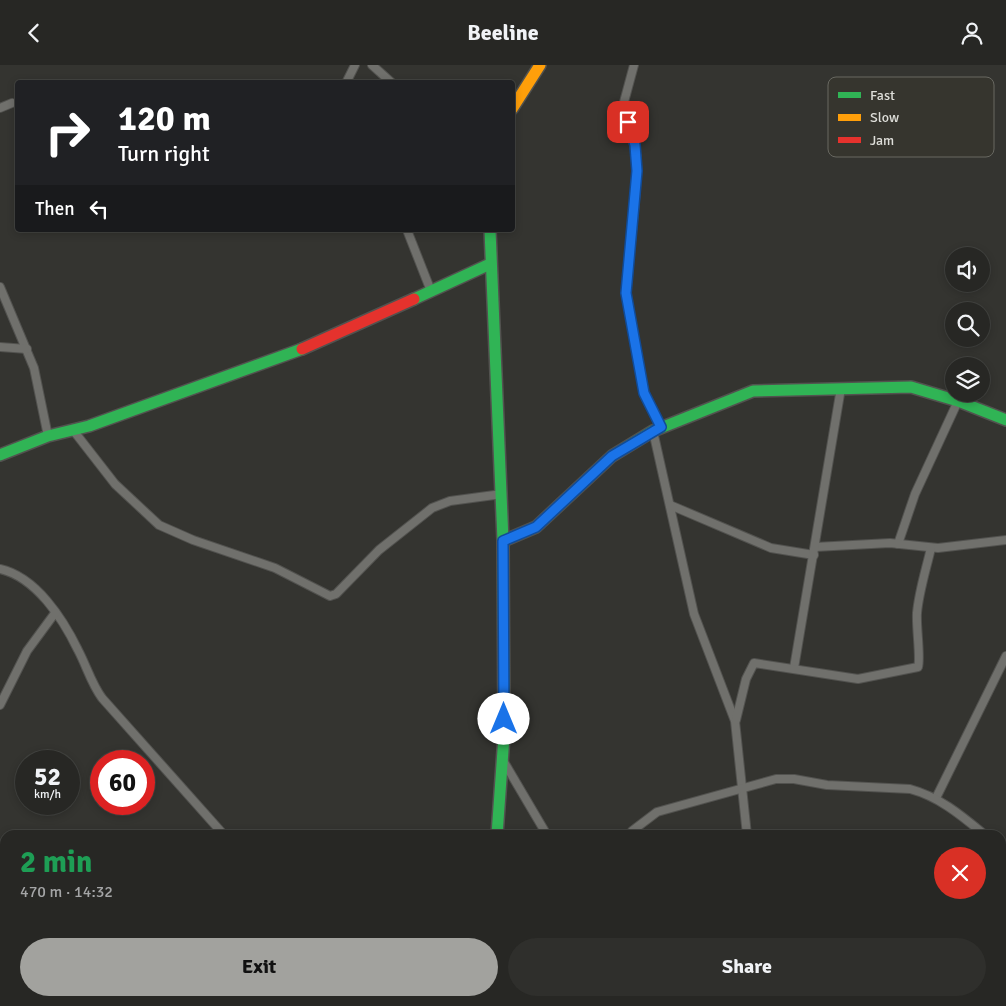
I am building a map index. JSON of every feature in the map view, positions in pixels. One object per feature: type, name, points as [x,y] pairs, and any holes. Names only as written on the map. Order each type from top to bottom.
[{"type":"street","points":[[348,80],[355,65]]},
{"type":"street","points":[[372,65],[389,80]]},
{"type":"street","points":[[515,104],[540,65]]},
{"type":"street","points":[[634,65],[624,103],[637,157],[636,191],[626,293],[644,393],[657,429],[670,505],[694,613],[735,721],[747,830]]},
{"type":"street","points":[[0,108],[12,103]]},
{"type":"street","points":[[408,232],[430,291]]},
{"type":"street","points":[[490,232],[503,541],[503,761],[497,830]]},
{"type":"street","points":[[0,455],[48,436],[74,430],[314,345],[490,264]]},
{"type":"street","points":[[0,287],[34,368],[48,436]]},
{"type":"street","points":[[0,347],[27,349]]},
{"type":"street","points":[[503,541],[536,527],[612,456],[657,429],[753,391],[911,387],[945,397]]},
{"type":"street","points":[[794,668],[841,388]]},
{"type":"street","points":[[898,544],[915,493],[958,402]]},
{"type":"street","points":[[961,402],[1006,420]]},
{"type":"street","points":[[74,430],[115,484],[159,525],[275,568],[328,595],[336,594],[379,550],[432,508],[450,501],[502,494]]},
{"type":"street","points":[[670,505],[771,549],[814,551],[898,544],[931,548],[1006,540]]},
{"type":"street","points":[[735,721],[746,679],[754,663],[858,679],[918,667],[920,662],[916,634],[917,612],[931,548]]},
{"type":"street","points":[[0,569],[23,578],[34,587],[71,637],[87,674],[102,698],[220,830]]},
{"type":"street","points":[[0,705],[30,646],[55,613]]},
{"type":"street","points":[[936,798],[1006,656]]},
{"type":"street","points":[[503,761],[544,830]]},
{"type":"street","points":[[633,830],[657,812],[776,779],[794,779],[827,785],[910,789],[936,798],[978,830]]},
{"type":"traffic: fast","points":[[490,232],[503,541],[504,736],[497,830]]},
{"type":"traffic: fast","points":[[414,299],[490,264]]},
{"type":"traffic: fast","points":[[0,455],[48,436],[89,426],[302,349]]},
{"type":"traffic: fast","points":[[503,541],[536,527],[612,456],[653,431],[753,391],[911,387],[958,401],[1006,420]]},
{"type":"traffic: slow","points":[[515,104],[540,65]]},
{"type":"traffic: jam","points":[[302,349],[414,299]]},
{"type":"route","points":[[504,719],[503,541],[536,527],[612,456],[661,427],[644,393],[627,303],[626,293],[632,246],[637,171],[635,145],[628,122]]}]
